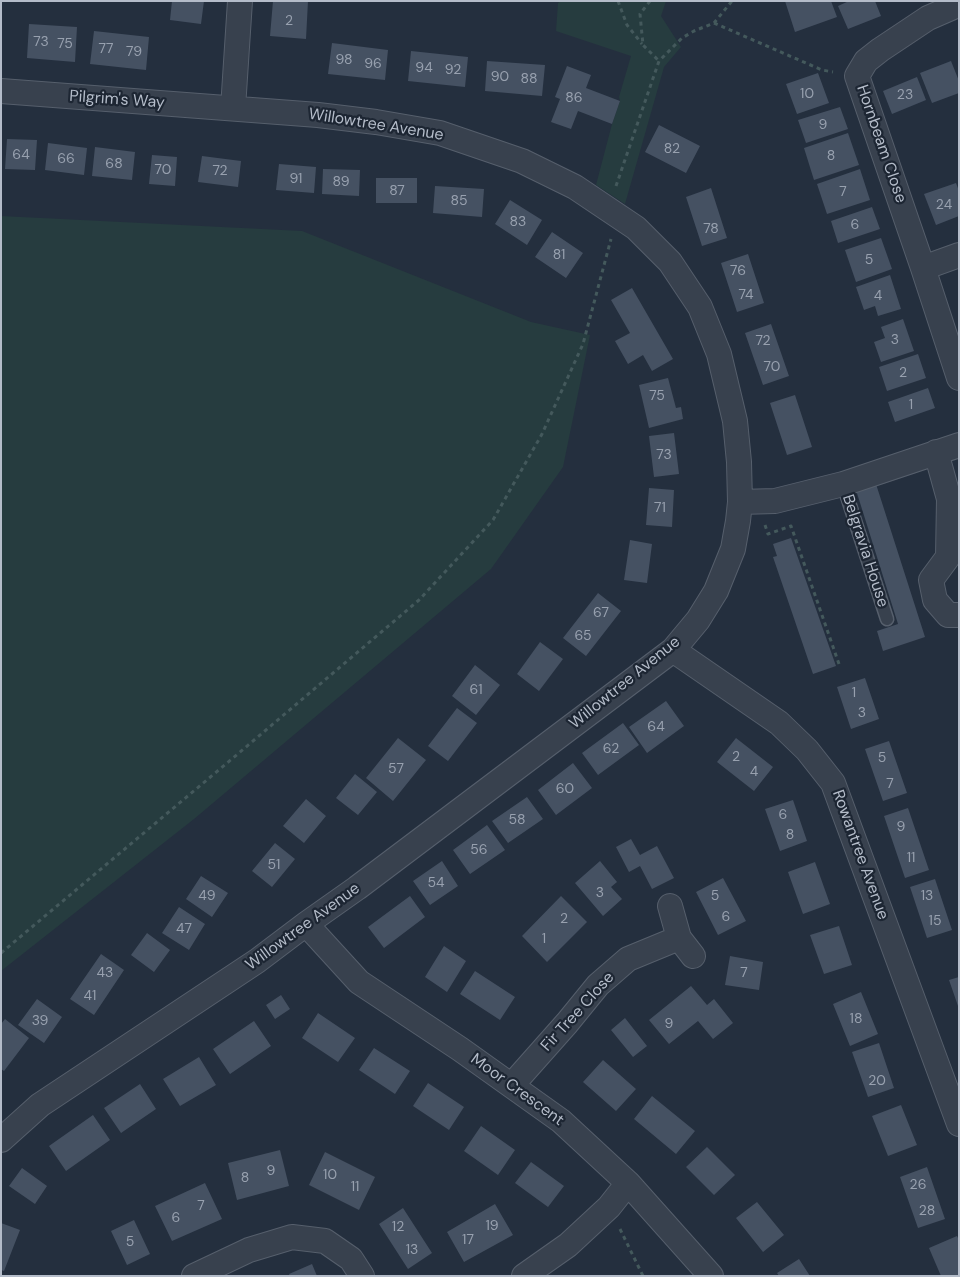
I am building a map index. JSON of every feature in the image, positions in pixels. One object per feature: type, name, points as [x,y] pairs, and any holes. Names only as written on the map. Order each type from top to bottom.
[{"type":"street","points":[[234,108],[240,1]]},
{"type":"street","name":"Hornbeam Close","points":[[953,6],[928,18],[880,50],[866,61],[857,76],[959,378]]},
{"type":"street","name":"Pilgrim's Way","points":[[1,91],[234,108]]},
{"type":"street","name":"Willowtree Avenue","points":[[1,1140],[40,1105],[257,961],[673,650],[698,620],[716,591],[733,548],[740,502],[740,462],[735,421],[719,354],[700,307],[670,262],[636,228],[575,187],[522,161],[440,133],[376,122],[234,108]]},
{"type":"street","points":[[923,268],[959,255]]},
{"type":"street","points":[[740,502],[775,501],[843,484],[959,445]]},
{"type":"street","points":[[936,452],[949,499],[953,560],[932,580],[935,600],[948,615],[959,615]]},
{"type":"street","name":"Rowantree Avenue","points":[[673,650],[779,723],[807,750],[833,784],[959,1124]]},
{"type":"street","name":"Fir Tree Close","points":[[512,1085],[598,985],[628,959],[686,947],[670,906]]},
{"type":"street","name":"Moor Crescent","points":[[306,924],[359,982],[460,1049],[561,1121],[628,1183],[711,1276]]},
{"type":"street","points":[[524,1276],[568,1245],[609,1207],[628,1183]]},
{"type":"street","points":[[194,1276],[248,1250],[292,1238],[325,1241],[351,1259],[362,1276]]},
{"type":"lane","name":"Belgravia House","points":[[843,484],[887,619]]},
{"type":"path","points":[[618,1],[627,25],[659,61]]},
{"type":"path","points":[[643,45],[640,14],[650,1]]},
{"type":"path","points":[[1,953],[419,600],[493,520],[542,434],[583,344],[613,212],[659,61],[682,38],[714,23],[732,1]]},
{"type":"path","points":[[714,23],[822,70],[857,76]]},
{"type":"path","points":[[765,525],[768,534],[791,526],[839,664]]},
{"type":"path","points":[[609,1207],[642,1276]]},
{"type":"green space","points":[[561,1],[666,1],[661,16],[681,47],[664,67],[625,204],[596,185],[631,56],[556,31],[558,3]]},
{"type":"green space","points":[[1,216],[302,231],[531,322],[590,335],[563,467],[491,569],[194,819],[1,971]]},
{"type":"building","points":[[172,1],[204,1],[201,24],[170,20]]},
{"type":"building","points":[[273,1],[308,1],[306,39],[270,36]]},
{"type":"building","points":[[785,1],[831,1],[837,17],[795,32]]},
{"type":"building","points":[[849,1],[875,1],[881,16],[848,29],[838,6]]},
{"type":"building","points":[[29,24],[77,27],[75,62],[27,58]]},
{"type":"building","points":[[94,31],[149,37],[146,70],[90,64]]},
{"type":"building","points":[[332,43],[388,50],[385,80],[328,74]]},
{"type":"building","points":[[411,51],[468,57],[465,87],[408,81]]},
{"type":"building","points":[[487,61],[545,65],[542,96],[485,91]]},
{"type":"building","points":[[951,61],[959,81],[959,93],[932,103],[920,73]]},
{"type":"building","points":[[567,66],[591,75],[586,88],[620,101],[612,124],[578,111],[571,129],[551,122],[560,99],[555,97]]},
{"type":"building","points":[[818,73],[829,103],[797,114],[786,84]]},
{"type":"building","points":[[917,77],[926,100],[892,114],[883,91]]},
{"type":"building","points":[[840,107],[848,129],[806,143],[798,120]]},
{"type":"building","points":[[659,125],[700,146],[686,173],[645,152]]},
{"type":"building","points":[[848,133],[859,165],[814,180],[804,148]]},
{"type":"building","points":[[7,139],[37,140],[35,170],[5,169]]},
{"type":"building","points":[[48,143],[87,148],[84,175],[45,170]]},
{"type":"building","points":[[95,147],[135,152],[132,180],[92,176]]},
{"type":"building","points":[[152,155],[177,157],[175,186],[149,184]]},
{"type":"building","points":[[202,156],[241,161],[238,187],[198,182]]},
{"type":"building","points":[[279,164],[316,167],[314,193],[276,190]]},
{"type":"building","points":[[323,169],[360,170],[359,196],[322,194]]},
{"type":"building","points":[[860,169],[870,200],[827,214],[817,184]]},
{"type":"building","points":[[376,178],[417,178],[417,203],[376,203]]},
{"type":"building","points":[[956,183],[959,191],[959,216],[936,225],[924,194]]},
{"type":"building","points":[[435,186],[484,189],[482,217],[433,213]]},
{"type":"building","points":[[711,188],[727,238],[702,246],[686,197]]},
{"type":"building","points":[[510,200],[542,220],[527,245],[495,224]]},
{"type":"building","points":[[872,207],[880,229],[838,243],[831,221]]},
{"type":"building","points":[[552,232],[583,253],[566,278],[535,257]]},
{"type":"building","points":[[881,238],[892,269],[856,282],[845,250]]},
{"type":"building","points":[[748,254],[764,303],[737,312],[721,263]]},
{"type":"building","points":[[890,275],[901,309],[878,316],[875,306],[864,310],[856,287]]},
{"type":"building","points":[[632,288],[673,359],[652,371],[643,355],[628,364],[615,341],[630,333],[611,300]]},
{"type":"building","points":[[903,319],[914,351],[881,362],[874,342],[885,338],[881,327]]},
{"type":"building","points":[[771,324],[789,376],[763,385],[745,333]]},
{"type":"building","points":[[918,354],[926,378],[887,391],[879,367]]},
{"type":"building","points":[[668,378],[676,408],[681,407],[683,419],[649,428],[639,385]]},
{"type":"building","points":[[928,388],[935,408],[895,422],[888,402]]},
{"type":"building","points":[[795,395],[812,447],[787,455],[770,403]]},
{"type":"building","points":[[674,433],[679,474],[654,477],[649,436]]},
{"type":"building","points":[[876,484],[925,637],[883,651],[877,631],[898,624],[856,490]]},
{"type":"building","points":[[649,488],[674,490],[672,527],[646,525]]},
{"type":"building","points":[[791,538],[836,666],[813,674],[773,557],[777,556],[773,544]]},
{"type":"building","points":[[630,540],[652,544],[647,583],[624,580]]},
{"type":"building","points":[[598,593],[621,611],[586,656],[563,638]]},
{"type":"building","points":[[540,642],[563,659],[539,691],[517,674]]},
{"type":"building","points":[[475,665],[500,685],[476,715],[452,696]]},
{"type":"building","points":[[865,678],[879,719],[851,729],[837,687]]},
{"type":"building","points":[[666,701],[684,726],[647,753],[629,727]]},
{"type":"building","points":[[457,708],[477,723],[448,761],[428,746]]},
{"type":"building","points":[[623,723],[639,745],[598,775],[582,753]]},
{"type":"building","points":[[398,738],[426,760],[393,801],[366,778]]},
{"type":"building","points":[[736,738],[773,767],[754,791],[717,762]]},
{"type":"building","points":[[889,741],[907,793],[883,801],[865,749]]},
{"type":"building","points":[[573,763],[592,788],[556,815],[538,790]]},
{"type":"building","points":[[355,774],[377,792],[358,815],[336,798]]},
{"type":"building","points":[[527,797],[543,819],[508,843],[492,821]]},
{"type":"building","points":[[306,799],[326,816],[304,843],[283,826]]},
{"type":"building","points":[[793,800],[807,841],[780,851],[765,809]]},
{"type":"building","points":[[908,808],[929,870],[905,878],[884,816]]},
{"type":"building","points":[[487,825],[505,850],[470,874],[453,850]]},
{"type":"building","points":[[631,839],[640,855],[657,846],[674,878],[652,889],[640,866],[629,872],[616,847]]},
{"type":"building","points":[[275,843],[295,859],[272,887],[252,871]]},
{"type":"building","points":[[442,861],[458,886],[430,905],[413,881]]},
{"type":"building","points":[[600,861],[617,882],[611,887],[622,899],[603,916],[575,883]]},
{"type":"building","points":[[815,862],[830,904],[803,914],[788,872]]},
{"type":"building","points":[[201,876],[228,893],[212,917],[186,899]]},
{"type":"building","points":[[723,878],[746,921],[718,935],[696,892]]},
{"type":"building","points":[[935,879],[952,930],[927,938],[910,887]]},
{"type":"building","points":[[410,896],[425,917],[384,948],[368,927]]},
{"type":"building","points":[[561,896],[587,922],[547,962],[522,936]]},
{"type":"building","points":[[179,907],[205,924],[189,950],[162,933]]},
{"type":"building","points":[[839,926],[852,965],[824,974],[810,935]]},
{"type":"building","points":[[147,933],[170,950],[154,972],[131,955]]},
{"type":"building","points":[[444,946],[466,961],[447,992],[425,977]]},
{"type":"building","points":[[101,954],[124,970],[94,1015],[70,999]]},
{"type":"building","points":[[730,956],[763,962],[759,990],[725,985]]},
{"type":"building","points":[[475,971],[515,997],[500,1020],[460,994]]},
{"type":"building","points":[[959,977],[959,1006],[958,1006],[949,980]]},
{"type":"building","points":[[691,986],[707,1005],[714,999],[733,1023],[713,1039],[698,1021],[669,1044],[649,1020]]},
{"type":"building","points":[[861,992],[878,1034],[850,1046],[833,1004]]},
{"type":"building","points":[[281,995],[290,1009],[275,1019],[266,1005]]},
{"type":"building","points":[[37,999],[62,1017],[44,1043],[18,1025]]},
{"type":"building","points":[[318,1013],[355,1038],[338,1062],[302,1038]]},
{"type":"building","points":[[625,1018],[647,1046],[633,1057],[611,1030]]},
{"type":"building","points":[[5,1019],[29,1038],[4,1071],[1,1069],[1,1024]]},
{"type":"building","points":[[254,1021],[271,1046],[230,1074],[213,1049]]},
{"type":"building","points":[[879,1043],[894,1088],[868,1097],[852,1052]]},
{"type":"building","points":[[374,1048],[410,1071],[395,1094],[359,1070]]},
{"type":"building","points":[[199,1057],[216,1085],[180,1106],[163,1079]]},
{"type":"building","points":[[603,1060],[636,1089],[616,1111],[583,1082]]},
{"type":"building","points":[[428,1083],[464,1107],[449,1130],[413,1106]]},
{"type":"building","points":[[140,1084],[156,1109],[121,1133],[104,1108]]},
{"type":"building","points":[[652,1096],[695,1131],[676,1154],[634,1119]]},
{"type":"building","points":[[901,1105],[917,1145],[888,1156],[872,1116]]},
{"type":"building","points":[[93,1115],[110,1140],[66,1171],[49,1146]]},
{"type":"building","points":[[481,1126],[515,1150],[498,1175],[464,1151]]},
{"type":"building","points":[[707,1147],[735,1175],[714,1195],[686,1167]]},
{"type":"building","points":[[280,1150],[289,1186],[237,1200],[228,1163]]},
{"type":"building","points":[[325,1152],[375,1177],[359,1210],[309,1185]]},
{"type":"building","points":[[531,1162],[564,1186],[548,1207],[515,1183]]},
{"type":"building","points":[[927,1167],[945,1219],[918,1228],[900,1177]]},
{"type":"building","points":[[22,1168],[47,1186],[35,1204],[9,1186]]},
{"type":"building","points":[[205,1183],[222,1219],[172,1241],[155,1206]]},
{"type":"building","points":[[757,1202],[784,1235],[763,1252],[736,1218]]},
{"type":"building","points":[[495,1204],[513,1235],[464,1262],[447,1232]]},
{"type":"building","points":[[403,1208],[432,1253],[408,1269],[379,1224]]},
{"type":"building","points":[[134,1220],[150,1254],[127,1265],[111,1231]]},
{"type":"building","points":[[1,1223],[20,1230],[4,1271],[1,1270]]},
{"type":"building","points":[[957,1236],[959,1240],[959,1276],[941,1276],[929,1248]]},
{"type":"building","points":[[799,1259],[810,1276],[779,1276],[777,1273]]},
{"type":"building","points":[[312,1264],[317,1276],[290,1276],[289,1274]]}]
